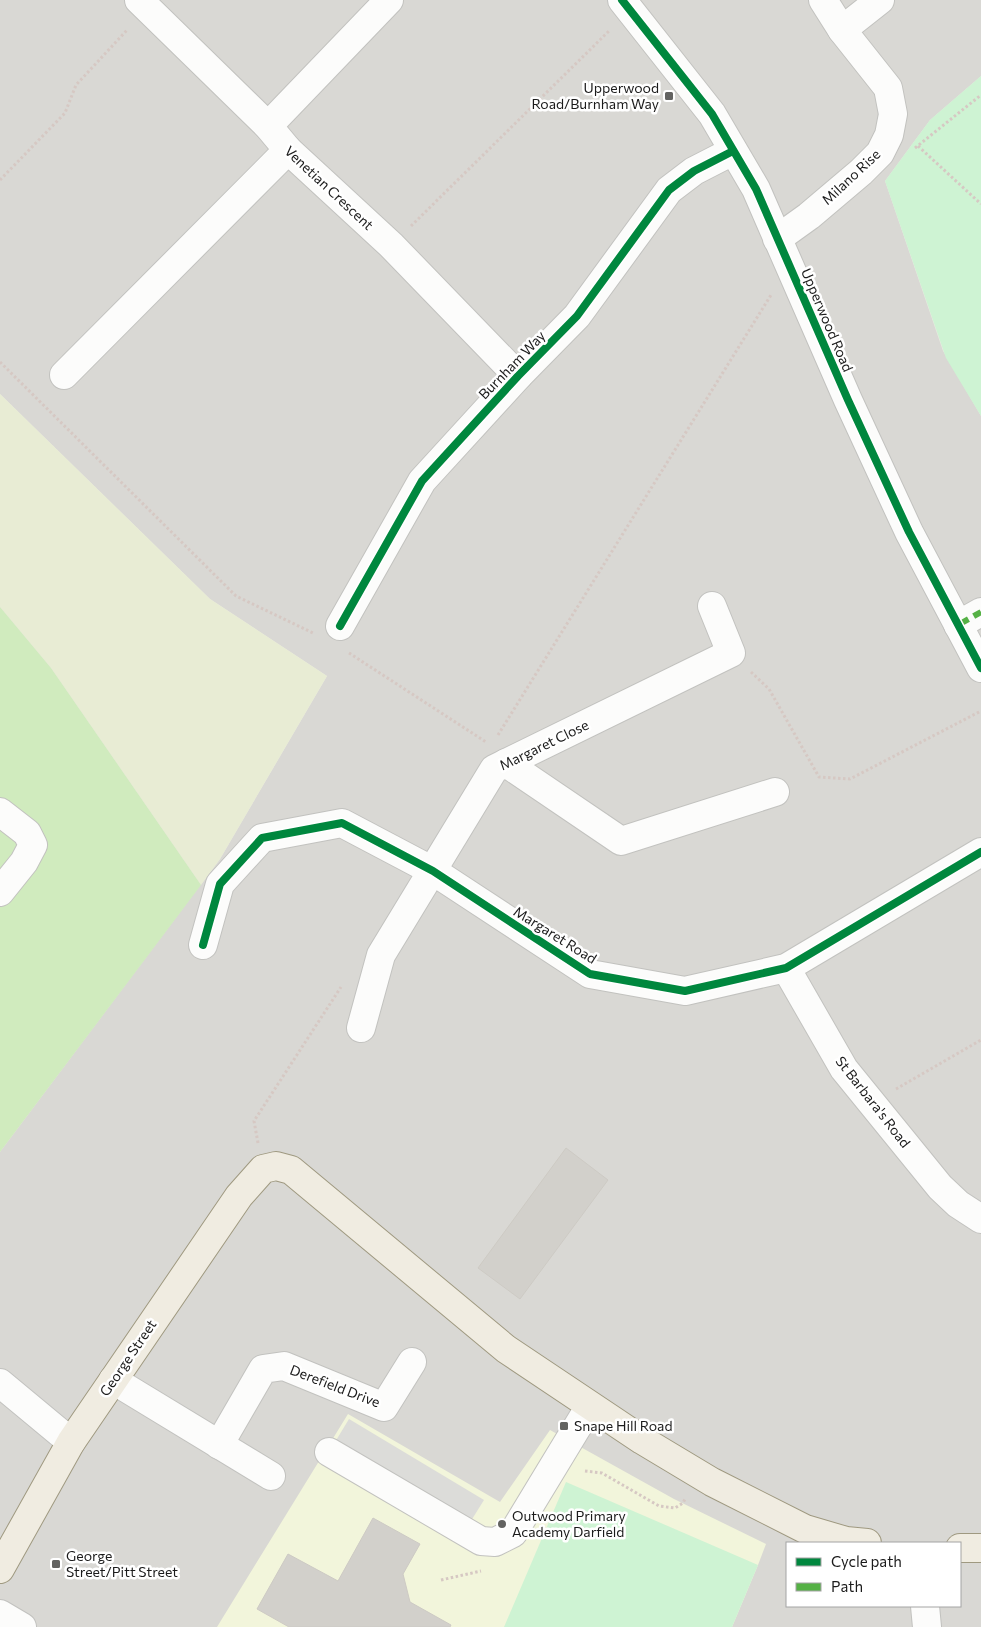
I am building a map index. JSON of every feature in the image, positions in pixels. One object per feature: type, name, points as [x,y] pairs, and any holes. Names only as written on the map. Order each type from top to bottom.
[{"type":"main road","name":"George Street","points":[[0,1569],[71,1442],[239,1196],[270,1168]]},
{"type":"main road","points":[[270,1168],[291,1170],[506,1349],[642,1440],[701,1475],[805,1529],[846,1541],[856,1542]]},
{"type":"main road","points":[[961,1548],[981,1548]]},
{"type":"street","points":[[268,126],[389,0]]},
{"type":"street","name":"Milano Rise","points":[[778,238],[861,172],[880,154],[890,135],[893,114],[888,88],[842,30],[822,0]]},
{"type":"street","points":[[842,30],[880,0]]},
{"type":"street","name":"Venetian Crescent","points":[[143,4],[268,126],[288,150],[391,245],[518,376]]},
{"type":"street","name":"Upperwood Road","points":[[626,5],[712,114],[756,189],[848,400],[910,532],[981,668]]},
{"type":"street","points":[[64,375],[288,150]]},
{"type":"street","name":"Burnham Way","points":[[333,636],[422,481],[518,376],[577,316],[669,190],[694,171],[733,151]]},
{"type":"street","points":[[712,606],[731,653]]},
{"type":"street","points":[[958,625],[981,612]]},
{"type":"street","name":"Margaret Close","points":[[361,1028],[381,955],[497,772],[731,653]]},
{"type":"street","points":[[497,772],[621,841],[775,792]]},
{"type":"street","points":[[0,812],[27,833],[33,845],[24,862],[0,892]]},
{"type":"street","name":"Margaret Road","points":[[204,945],[220,884],[262,838],[342,822],[433,871],[590,974],[685,990],[786,968],[981,852]]},
{"type":"street","name":"St Barbara's Road","points":[[786,968],[844,1069],[940,1187],[958,1204],[981,1219]]},
{"type":"street","name":"Derefield Drive","points":[[219,1445],[263,1369],[284,1366],[384,1407],[412,1362]]},
{"type":"street","points":[[113,1380],[271,1476]]},
{"type":"street","points":[[0,1383],[71,1442]]},
{"type":"street","points":[[329,1452],[481,1542],[495,1542],[513,1533],[590,1406]]},
{"type":"street","points":[[925,1607],[927,1627]]},
{"type":"street","points":[[0,1614],[22,1627]]},
{"type":"path","points":[[0,180],[65,113],[76,85],[143,4]]},
{"type":"path","points":[[391,245],[626,5]]},
{"type":"path","points":[[911,152],[981,95]]},
{"type":"path","points":[[918,146],[981,204]]},
{"type":"path","points":[[496,737],[790,264]]},
{"type":"path","points":[[0,362],[236,596],[333,636],[491,746],[497,772]]},
{"type":"path","points":[[731,653],[769,688],[819,777],[850,779],[981,711]]},
{"type":"path","points":[[270,1168],[254,1121],[343,984]]},
{"type":"path","points":[[872,1103],[981,1040]]},
{"type":"path","points":[[582,1470],[602,1473],[659,1506],[675,1508],[682,1503],[701,1475]]},
{"type":"path","points":[[441,1580],[490,1569]]},
{"type":"shaded area","points":[[0,0],[981,0],[981,76],[930,120],[885,181],[943,351],[981,416],[981,1627],[0,1627],[0,1152],[220,859],[327,676],[210,599],[0,394]]},
{"type":"shaded area","points":[[981,76],[981,416],[946,358],[885,181],[930,120]]},
{"type":"shaded area","points":[[0,394],[210,599],[327,676],[220,859],[201,885],[51,668],[0,607]]},
{"type":"shaded area","name":"Outwood Primary Academy Darfield","points":[[348,1414],[500,1502],[550,1430],[674,1499],[766,1544],[732,1627],[217,1627]]},
{"type":"shaded area","points":[[349,1419],[484,1500],[464,1532],[329,1452]]},
{"type":"shaded area","points":[[566,1482],[758,1565],[732,1627],[504,1627]]},
{"type":"green space","points":[[0,607],[51,668],[201,885],[0,1152]]},
{"type":"building","points":[[566,1148],[608,1180],[520,1299],[478,1268]]},
{"type":"building","points":[[373,1518],[420,1544],[403,1574],[410,1602],[451,1625],[450,1627],[289,1627],[257,1609],[288,1554],[338,1581]]},
{"type":"marked path","points":[[958,625],[981,612]]},
{"type":"cycle path","points":[[622,0],[712,114],[756,189],[848,400],[909,532],[981,668]]},
{"type":"cycle path","points":[[340,626],[422,481],[518,376],[577,316],[669,190],[694,171],[733,151]]},
{"type":"cycle path","points":[[203,945],[220,884],[262,838],[342,823],[433,871],[590,974],[685,991],[786,968],[981,852]]},
{"type":"place","name":"Upperwood Road/Burnham Way","points":[[669,96]]},
{"type":"place","name":"Snape Hill Road","points":[[564,1426]]},
{"type":"place","name":"Outwood Primary Academy Darfield","points":[[502,1524]]},
{"type":"place","name":"George Street/Pitt Street","points":[[56,1564]]}]
